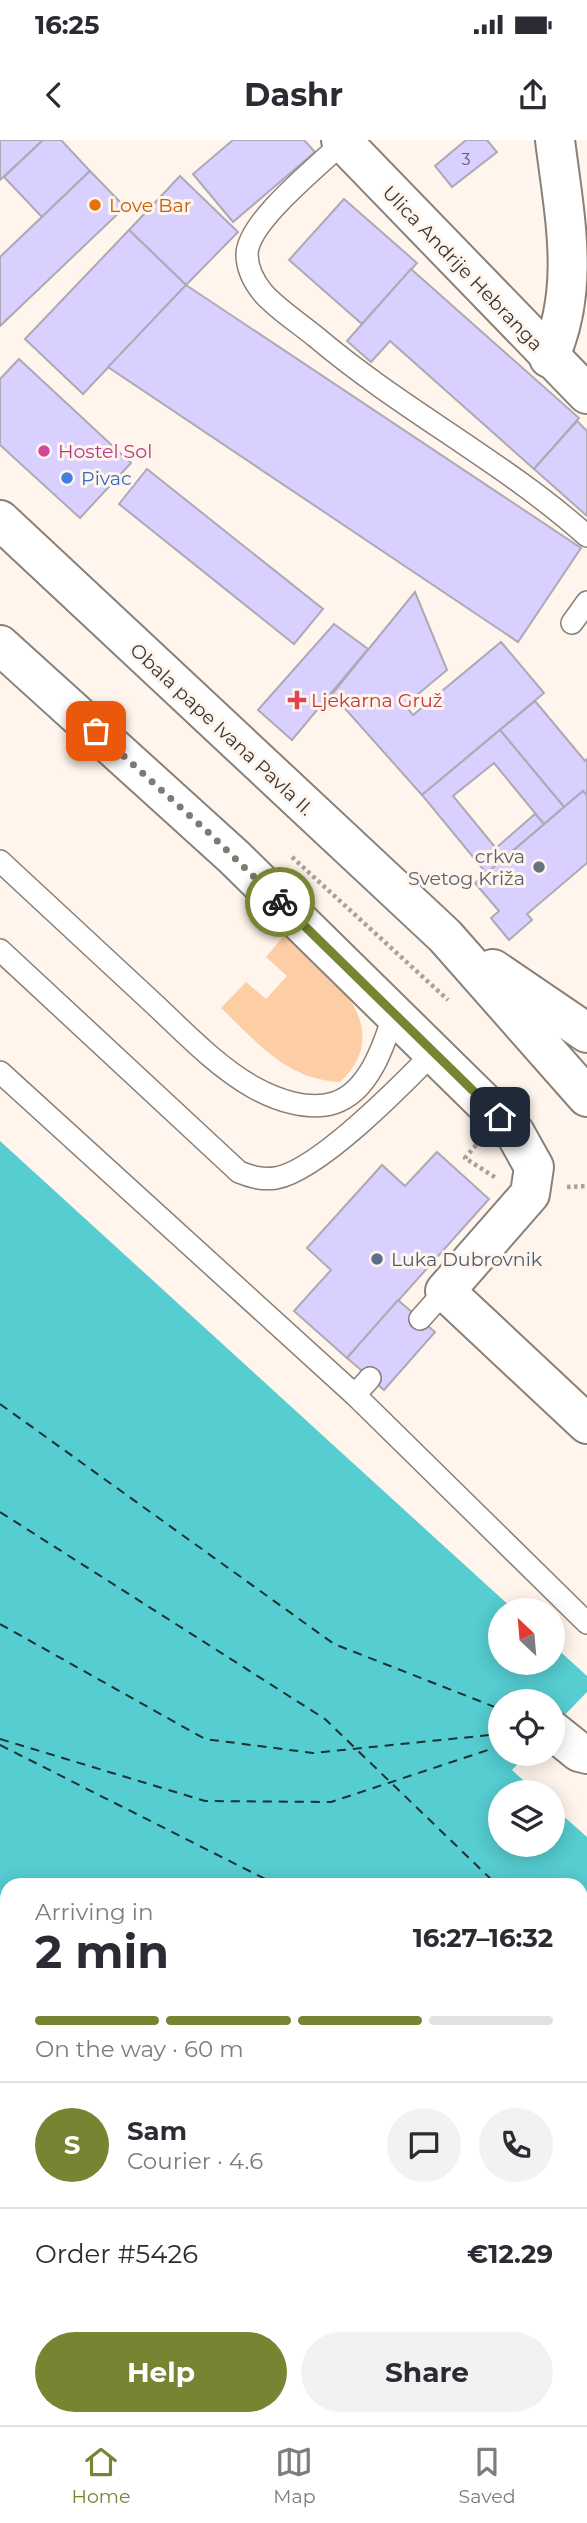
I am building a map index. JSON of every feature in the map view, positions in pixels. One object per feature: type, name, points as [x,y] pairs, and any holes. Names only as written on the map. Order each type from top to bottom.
[{"type":"street","points":[[549,358],[560,333],[568,300],[566,238],[555,140]]},
{"type":"street","name":"Ulica Andrije Hebranga","points":[[342,141],[549,358],[587,394]]},
{"type":"street","name":"Obala pape Ivana Pavla II.","points":[[0,520],[445,936]]},
{"type":"street","points":[[0,645],[210,834],[515,1133],[534,1167],[530,1194],[445,1291],[587,1424]]},
{"type":"street","points":[[445,936],[587,1033]]},
{"type":"street","points":[[445,936],[587,1097]]},
{"type":"street","points":[[565,1741],[579,1752],[587,1754]]},
{"type":"lane","points":[[342,141],[257,227],[247,253],[252,278],[265,295],[352,368],[475,451],[560,512],[587,536]]},
{"type":"lane","points":[[572,623],[587,602]]},
{"type":"lane","points":[[0,861],[192,1040],[252,1087],[283,1101],[312,1106],[335,1103],[353,1091],[383,1049],[394,1014]]},
{"type":"lane","points":[[0,950],[239,1172],[257,1179],[278,1177],[347,1135],[434,1052]]},
{"type":"lane","points":[[0,1072],[355,1395],[587,1623]]},
{"type":"lane","points":[[420,1319],[445,1291]]},
{"type":"lane","points":[[355,1395],[370,1378]]},
{"type":"shaded area","points":[[288,931],[338,982],[360,1021],[362,1041],[356,1061],[340,1082],[304,1074],[289,1067],[261,1046],[221,1008],[246,982],[266,999],[287,976],[266,957]]},
{"type":"water","points":[[0,1141],[501,1598],[488,1598],[488,1675],[565,1675],[565,1656],[587,1676],[587,1692],[565,1715],[565,1689],[488,1689],[488,1766],[516,1766],[512,1770],[523,1780],[488,1780],[488,1857],[565,1857],[565,1818],[587,1837],[587,1878],[0,1878]]},
{"type":"building","points":[[0,140],[43,140],[0,180]]},
{"type":"building","points":[[43,140],[61,140],[90,171],[42,217],[4,177]]},
{"type":"building","points":[[233,140],[304,140],[315,152],[233,222],[193,174]]},
{"type":"building","points":[[466,140],[487,140],[497,152],[452,187],[435,166]]},
{"type":"building","points":[[90,171],[125,207],[0,326],[0,257]]},
{"type":"building","points":[[180,176],[238,232],[186,285],[129,230]]},
{"type":"building","points":[[344,199],[417,263],[362,324],[289,260]]},
{"type":"building","points":[[129,230],[186,285],[83,394],[25,339]]},
{"type":"building","points":[[411,269],[579,418],[534,469],[390,341],[371,362],[347,341]]},
{"type":"building","points":[[186,285],[581,548],[518,642],[108,367]]},
{"type":"building","points":[[19,359],[131,463],[80,518],[0,445],[0,379]]},
{"type":"building","points":[[577,421],[587,431],[587,516],[534,469]]},
{"type":"building","points":[[147,469],[323,609],[294,644],[119,504]]},
{"type":"building","points":[[415,592],[447,670],[405,705],[413,715],[501,642],[544,693],[422,795],[332,694]]},
{"type":"building","points":[[334,624],[368,649],[292,740],[258,710]]},
{"type":"building","points":[[535,701],[585,761],[587,759],[587,796],[583,791],[564,807],[500,730]]},
{"type":"building","points":[[500,730],[564,807],[544,824],[494,763],[453,796],[504,858],[487,874],[422,795]]},
{"type":"building","name":"crkva Svetog Križa","points":[[583,791],[587,796],[587,863],[527,914],[532,920],[509,940],[491,918],[499,911],[475,883]]},
{"type":"building","points":[[535,814],[544,824],[504,858],[496,848]]},
{"type":"building","name":"Luka Dubrovnik","points":[[437,1152],[489,1199],[347,1358],[294,1311],[331,1270],[307,1248],[382,1165],[405,1186]]},
{"type":"building","points":[[398,1300],[435,1332],[384,1390],[347,1358]]},
{"type":"ferry route","points":[[0,1404],[334,1644],[488,1704]]},
{"type":"ferry route","points":[[0,1512],[325,1719],[490,1878]]},
{"type":"ferry route","points":[[0,1624],[205,1739],[313,1753],[488,1735]]},
{"type":"ferry route","points":[[0,1739],[205,1801],[331,1802],[488,1750]]},
{"type":"ferry route","points":[[0,1745],[263,1878]]},
{"type":"way so far","points":[[96,731],[210,834],[280,902]]},
{"type":"place","name":"Love Bar","points":[[95,205]]},
{"type":"place","name":"Hostel Sol","points":[[44,451]]},
{"type":"place","name":"Pivac","points":[[67,478]]},
{"type":"place","name":"Ljekarna Gruž","points":[[297,700]]},
{"type":"place","name":"crkva Svetog Križa","points":[[539,867]]},
{"type":"place","name":"Luka Dubrovnik","points":[[377,1259]]},
{"type":"route","points":[[280,902],[500,1117]]}]
